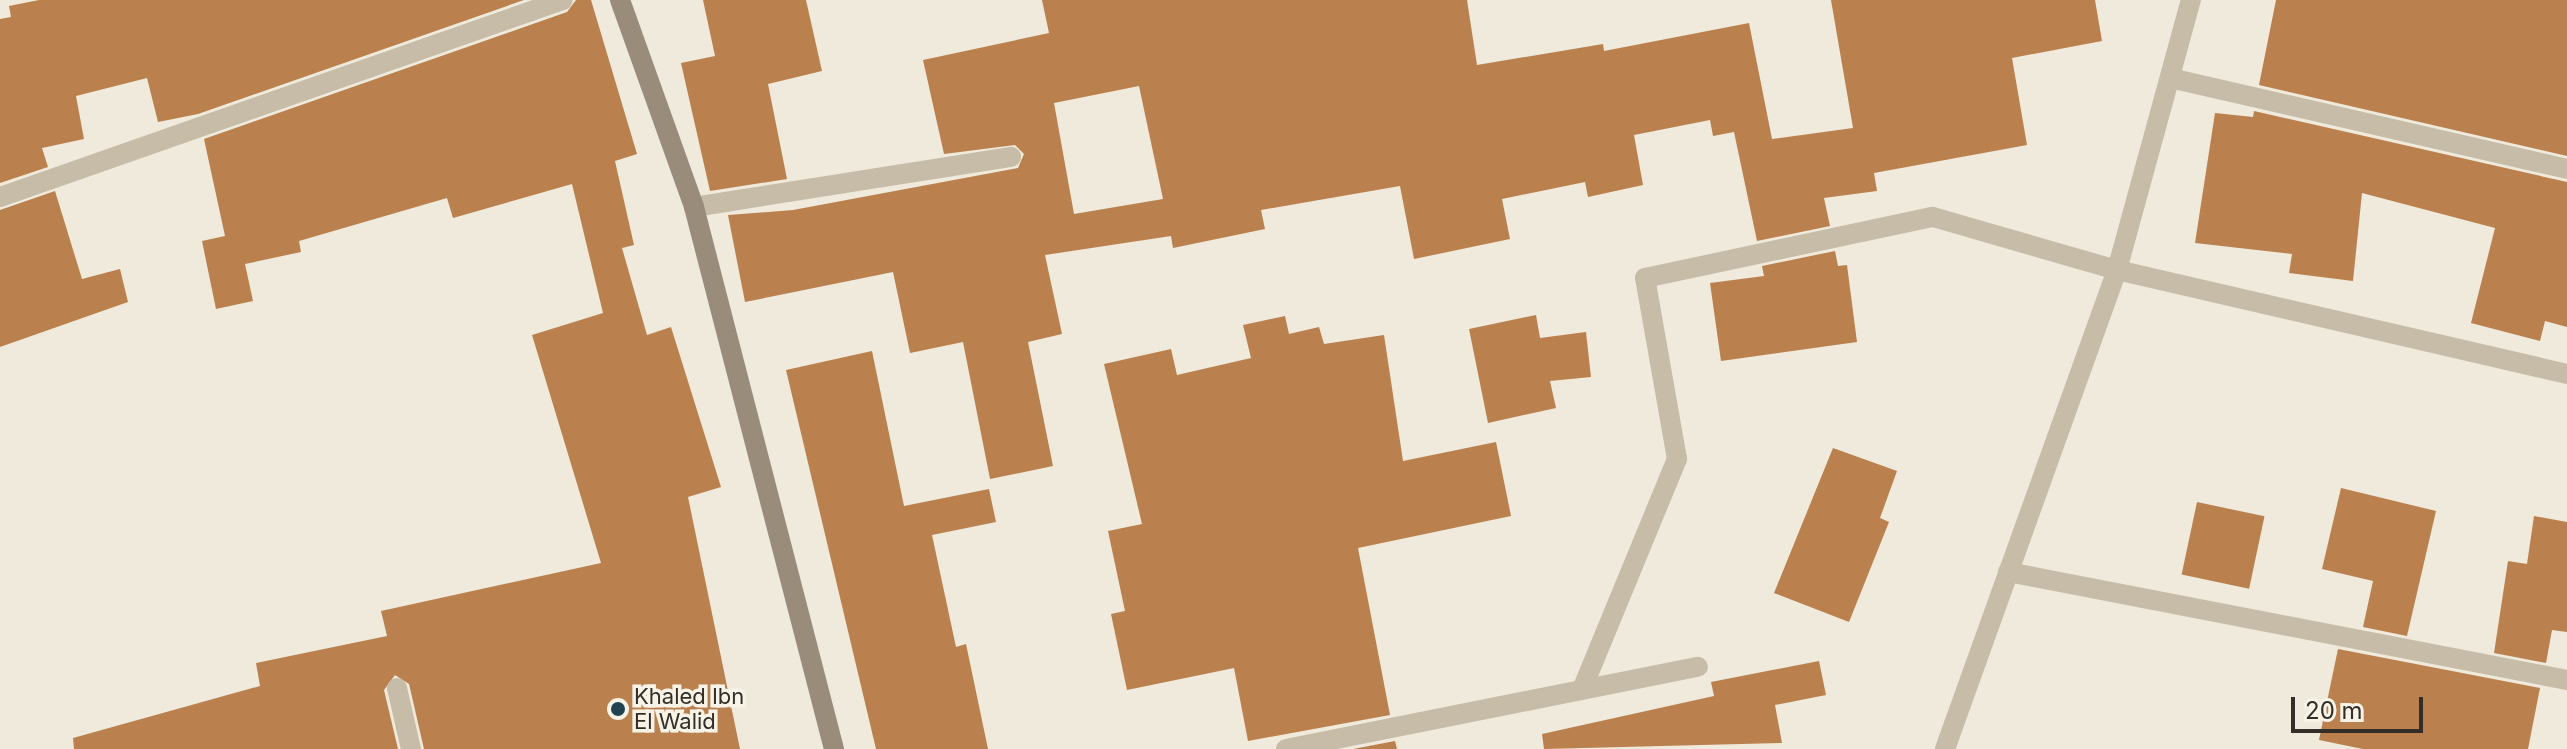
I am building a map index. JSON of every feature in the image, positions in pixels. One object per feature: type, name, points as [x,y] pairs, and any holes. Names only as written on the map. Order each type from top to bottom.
[{"type":"street","points":[[0,197],[563,0]]},
{"type":"street","points":[[620,0],[694,207],[834,749]]},
{"type":"street","points":[[1945,749],[2117,270],[2191,0]]},
{"type":"street","points":[[2170,78],[2567,169]]},
{"type":"street","points":[[694,207],[1011,157]]},
{"type":"street","points":[[1583,687],[1677,459],[1645,278],[1933,217],[2117,270],[2567,374]]},
{"type":"street","points":[[2008,572],[2567,680]]},
{"type":"street","points":[[1286,749],[1583,687],[1698,667]]},
{"type":"street","points":[[397,688],[411,749]]},
{"type":"building","points":[[39,0],[524,0],[198,114],[158,122],[147,78],[76,96],[84,139],[42,148],[48,167],[0,183],[0,19],[11,17],[9,6]]},
{"type":"building","points":[[576,0],[591,0],[637,154],[615,161],[634,245],[622,248],[647,335],[671,327],[721,487],[688,497],[740,749],[424,749],[409,684],[395,675],[384,690],[398,749],[74,749],[73,738],[260,686],[256,663],[387,636],[381,611],[601,563],[532,335],[603,313],[572,184],[453,218],[447,198],[299,241],[301,252],[245,264],[253,301],[216,309],[202,241],[225,236],[204,139],[567,12]]},
{"type":"building","points":[[703,0],[806,0],[822,71],[768,84],[787,179],[710,191],[681,63],[715,56]]},
{"type":"building","points":[[1042,0],[1467,0],[1477,65],[1603,44],[1604,51],[1749,23],[1772,139],[1853,128],[1831,0],[2095,0],[2102,41],[2012,58],[2027,145],[1874,173],[1877,191],[1824,198],[1830,226],[1757,241],[1734,132],[1713,136],[1710,120],[1634,135],[1643,185],[1588,197],[1585,182],[1502,199],[1510,239],[1414,259],[1400,186],[1261,210],[1265,229],[1173,248],[1171,236],[1045,255],[1062,334],[1028,342],[1053,466],[990,479],[963,342],[910,353],[893,272],[745,302],[728,215],[793,210],[1018,168],[1024,154],[1015,145],[944,154],[923,60],[1049,33]],"holes":[[[1139,86],[1163,199],[1074,214],[1054,103]]]},
{"type":"building","points":[[2276,0],[2567,0],[2567,156],[2259,85]]},
{"type":"building","points":[[2254,111],[2567,182],[2567,327],[2545,321],[2540,341],[2471,323],[2495,228],[2362,193],[2353,281],[2289,273],[2292,254],[2195,243],[2215,113],[2253,117]]},
{"type":"building","points":[[55,191],[82,279],[120,269],[128,302],[0,347],[0,210]]},
{"type":"building","points":[[1835,251],[1838,266],[1847,265],[1857,342],[1721,361],[1710,283],[1764,276],[1762,266]]},
{"type":"building","points":[[1536,315],[1540,338],[1586,332],[1591,377],[1550,381],[1556,408],[1488,423],[1469,329]]},
{"type":"building","points":[[1285,316],[1289,334],[1319,327],[1324,344],[1384,335],[1403,461],[1496,442],[1511,516],[1358,548],[1390,715],[1248,741],[1234,668],[1127,690],[1111,614],[1125,611],[1108,531],[1142,524],[1104,364],[1171,349],[1177,375],[1251,358],[1243,325]]},
{"type":"building","points":[[872,351],[904,506],[989,489],[996,522],[932,535],[956,647],[966,644],[988,749],[876,749],[786,370]]},
{"type":"building","points":[[1833,448],[1897,471],[1880,518],[1889,522],[1849,622],[1774,593]]},
{"type":"building","points":[[2341,488],[2436,511],[2407,636],[2363,627],[2373,581],[2322,569]]},
{"type":"building","points":[[2197,502],[2264,516],[2249,589],[2182,574]]},
{"type":"building","points":[[2534,516],[2567,522],[2567,632],[2552,630],[2546,663],[2494,653],[2508,561],[2527,564]]},
{"type":"building","points":[[2338,649],[2540,688],[2528,749],[2363,749],[2319,740]]},
{"type":"building","points":[[1819,661],[1826,695],[1775,705],[1782,743],[1544,749],[1542,734],[1714,696],[1711,682]]},
{"type":"building","points":[[1395,741],[1397,749],[1353,749]]},
{"type":"place","name":"Khaled Ibn El Walid","points":[[618,709]]}]
